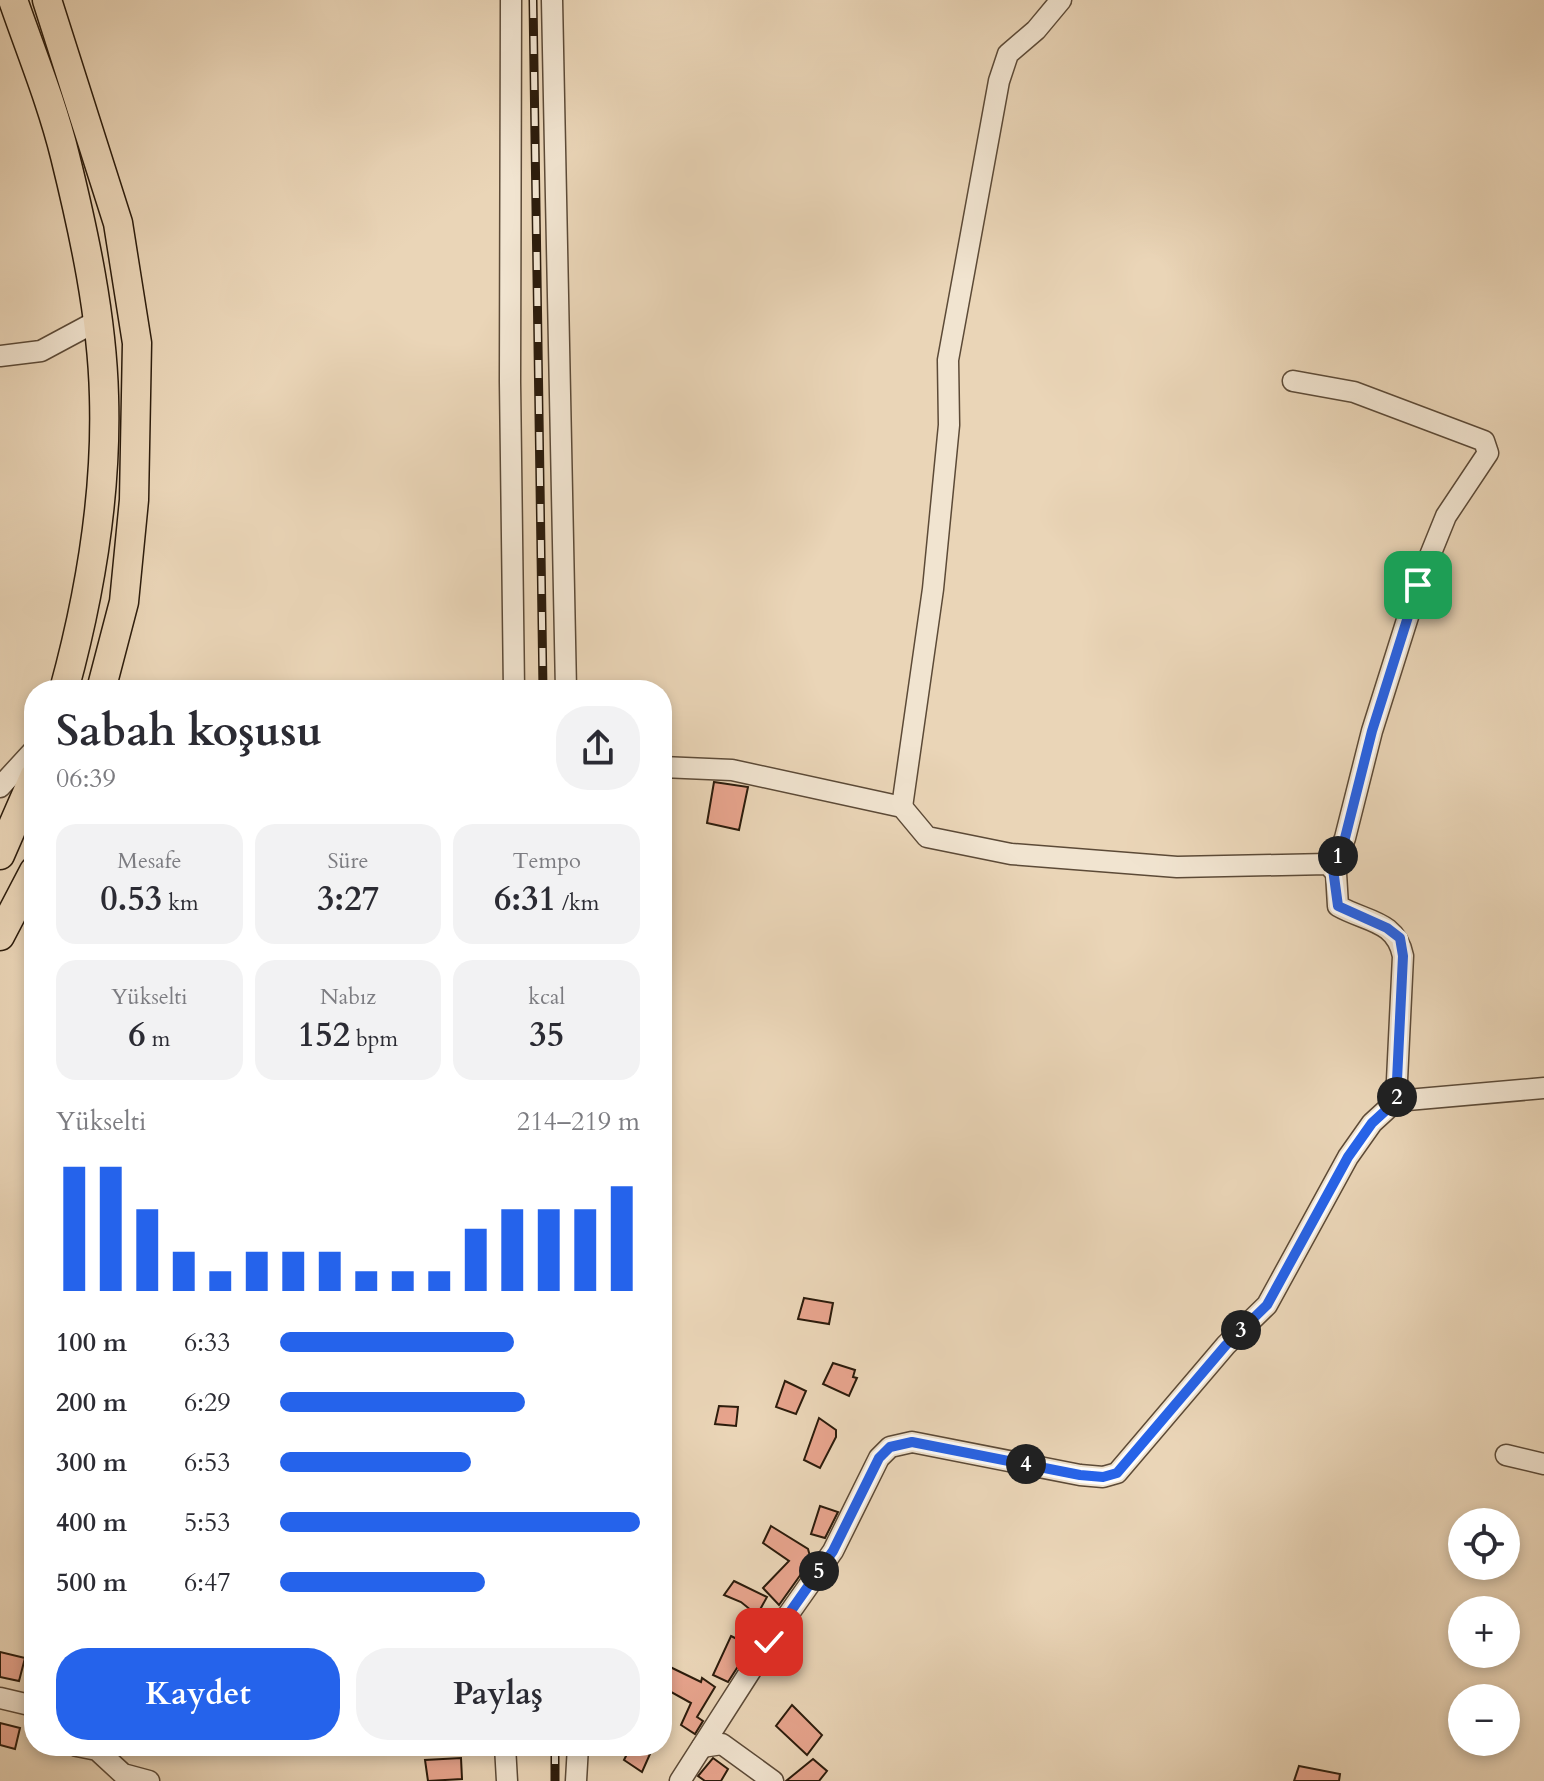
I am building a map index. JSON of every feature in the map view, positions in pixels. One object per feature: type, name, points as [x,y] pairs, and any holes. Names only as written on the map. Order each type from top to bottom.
[{"type":"highway","points":[[13,0],[65,154],[97,321],[104,396],[97,540],[82,624],[67,680]]},
{"type":"highway","points":[[47,0],[118,223],[137,343],[134,500],[124,602],[107,680]]},
{"type":"highway","points":[[0,855],[24,800]]},
{"type":"highway","points":[[0,936],[24,890]]},
{"type":"street","points":[[511,0],[510,382],[514,680]]},
{"type":"street","points":[[552,0],[566,680]]},
{"type":"street","points":[[902,807],[933,589],[949,425],[948,360],[999,81],[1008,54],[1036,30],[1061,0]]},
{"type":"street","points":[[0,356],[41,351],[97,321]]},
{"type":"street","points":[[1293,381],[1354,392],[1398,408],[1484,441],[1488,453],[1446,516],[1418,585],[1372,731],[1345,838],[1333,869],[1338,906],[1387,928],[1400,938],[1403,956],[1396,1101]]},
{"type":"street","points":[[0,787],[24,761]]},
{"type":"street","points":[[672,767],[732,770],[902,807],[919,830],[936,841],[1011,854],[1177,867],[1328,864],[1333,869]]},
{"type":"street","points":[[680,1781],[769,1642],[833,1551],[879,1458],[890,1447],[912,1442],[1080,1475],[1103,1477],[1117,1473],[1226,1345],[1267,1305],[1348,1157],[1372,1123],[1396,1101],[1544,1088]]},
{"type":"street","points":[[1506,1455],[1544,1464]]},
{"type":"street","points":[[0,1698],[24,1704]]},
{"type":"street","points":[[702,1747],[722,1744],[757,1766],[773,1781]]},
{"type":"street","points":[[104,1756],[123,1774],[149,1781]]},
{"type":"street","points":[[506,1756],[507,1781]]},
{"type":"street","points":[[576,1781],[577,1756]]},
{"type":"building","points":[[714,782],[748,787],[739,830],[707,823]]},
{"type":"building","points":[[804,1298],[833,1303],[829,1324],[798,1319]]},
{"type":"building","points":[[833,1363],[855,1370],[853,1377],[857,1378],[849,1396],[823,1384]]},
{"type":"building","points":[[785,1381],[806,1391],[796,1414],[776,1407]]},
{"type":"building","points":[[719,1406],[738,1407],[736,1426],[715,1424]]},
{"type":"building","points":[[819,1418],[836,1430],[836,1437],[820,1468],[804,1460]]},
{"type":"building","points":[[820,1506],[838,1512],[825,1538],[811,1534]]},
{"type":"building","points":[[771,1526],[808,1549],[811,1560],[779,1605],[763,1588],[789,1561],[763,1543]]},
{"type":"building","points":[[734,1581],[767,1597],[757,1615],[741,1602],[724,1595]]},
{"type":"building","points":[[731,1636],[751,1646],[728,1682],[713,1675]]},
{"type":"building","points":[[0,1652],[24,1658],[19,1681],[0,1677]]},
{"type":"building","points":[[672,1668],[701,1682],[702,1678],[715,1687],[697,1717],[703,1721],[695,1734],[681,1725],[691,1703],[672,1693]]},
{"type":"building","points":[[792,1705],[822,1735],[807,1755],[776,1726]]},
{"type":"building","points":[[0,1723],[20,1728],[15,1749],[0,1745]]},
{"type":"building","points":[[626,1756],[649,1756],[642,1772],[624,1760]]},
{"type":"building","points":[[461,1758],[462,1779],[428,1781],[425,1760]]},
{"type":"building","points":[[713,1758],[728,1769],[721,1781],[705,1781],[698,1776]]},
{"type":"building","points":[[813,1759],[827,1771],[819,1781],[786,1781]]},
{"type":"building","points":[[1299,1766],[1340,1774],[1339,1781],[1294,1781]]},
{"type":"railway","points":[[533,0],[543,680]]},
{"type":"railway","points":[[555,1756],[555,1781]]},
{"type":"route","points":[[769,1642],[833,1551],[879,1458],[890,1447],[912,1442],[1080,1475],[1103,1477],[1117,1473],[1226,1345],[1267,1305],[1348,1157],[1372,1123],[1396,1101],[1403,956],[1400,938],[1387,928],[1338,906],[1336,873],[1333,869],[1345,838],[1372,731],[1418,585]]}]
